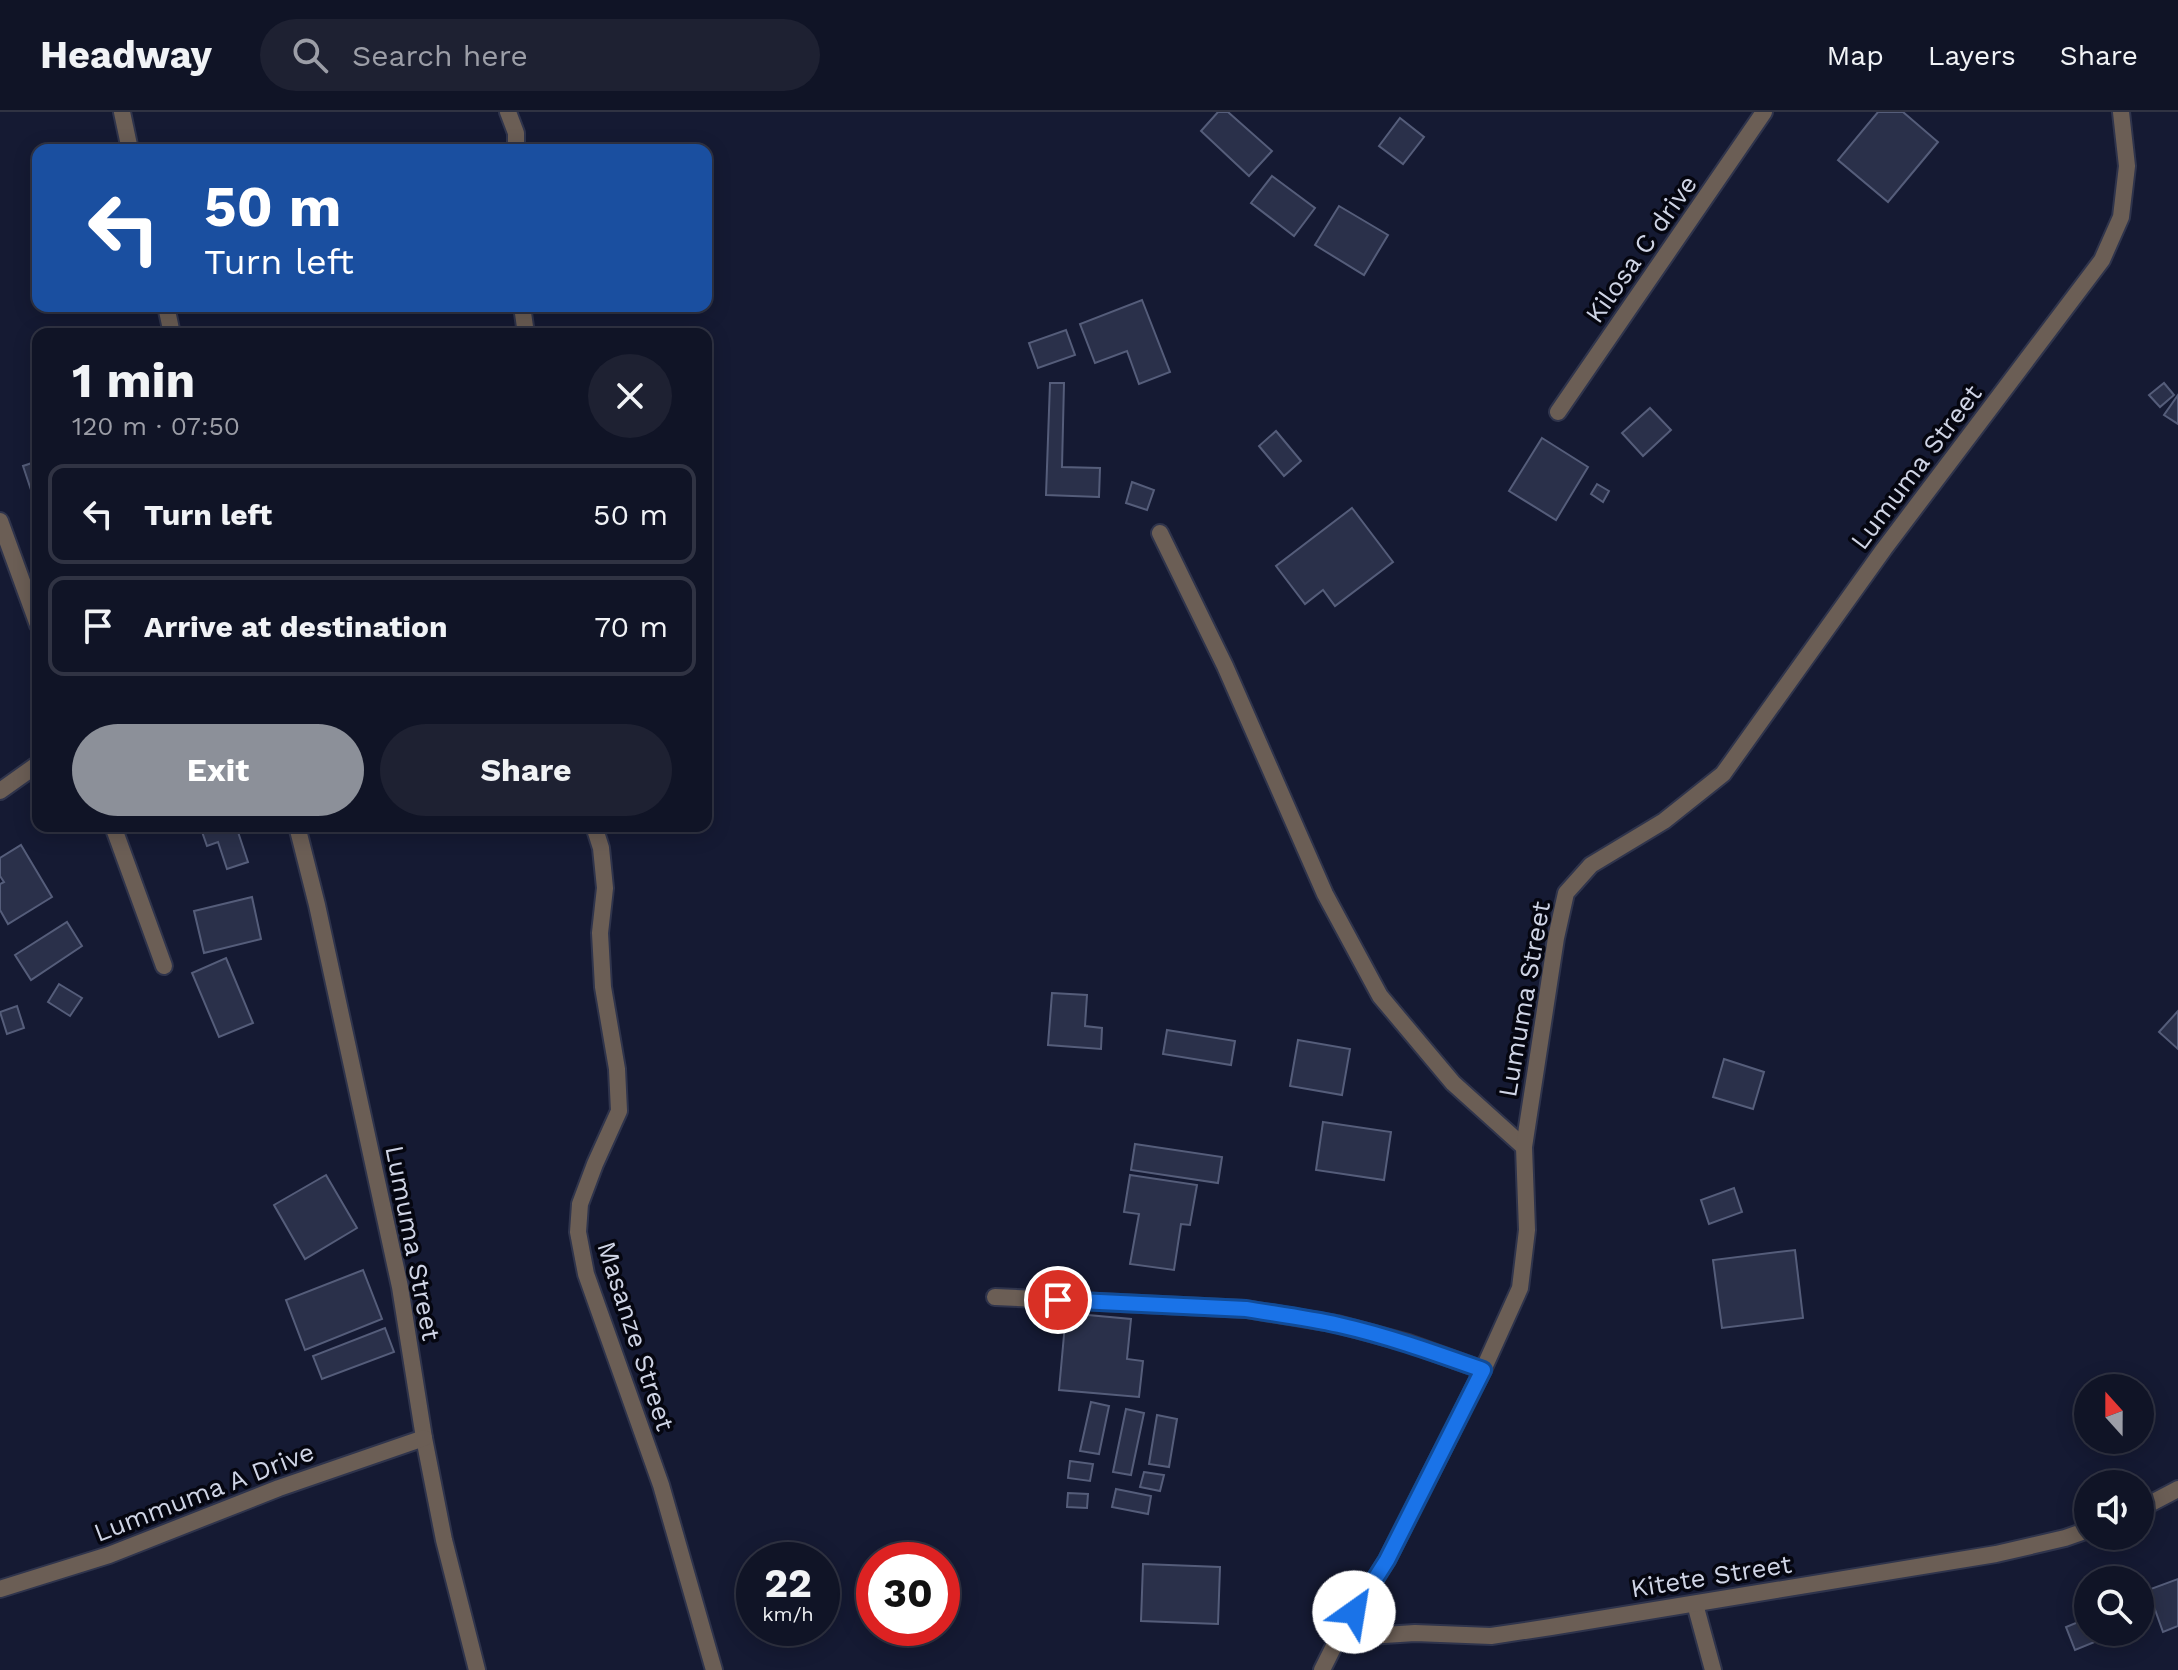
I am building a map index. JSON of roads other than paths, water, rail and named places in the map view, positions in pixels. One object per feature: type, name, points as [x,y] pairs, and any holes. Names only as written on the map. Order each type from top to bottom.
[{"type":"street","points":[[122,112],[129,144]]},
{"type":"street","points":[[508,112],[516,133],[516,144]]},
{"type":"street","name":"Kilosa C drive","points":[[1558,412],[1764,112]]},
{"type":"street","name":"Lumuma Street","points":[[1322,1670],[1338,1638],[1387,1560],[1483,1370],[1520,1288],[1527,1230],[1524,1147],[1556,938],[1566,893],[1591,865],[1664,821],[1723,774],[1884,549],[2102,260],[2121,217],[2127,166],[2121,112]]},
{"type":"street","points":[[0,521],[32,609]]},
{"type":"street","points":[[1160,533],[1225,666],[1325,894],[1380,996],[1453,1083],[1524,1147]]},
{"type":"street","points":[[0,791],[32,768]]},
{"type":"street","points":[[115,832],[164,966]]},
{"type":"street","name":"Lumuma Street","points":[[299,832],[397,1273],[444,1540],[477,1670]]},
{"type":"street","name":"Masanze Street","points":[[596,832],[601,848],[605,888],[600,933],[603,987],[617,1069],[619,1111],[580,1204],[578,1232],[586,1274],[661,1485],[714,1670]]},
{"type":"street","points":[[995,1297],[1246,1309],[1337,1324],[1408,1343],[1483,1370]]},
{"type":"street","name":"Lummuma A Drive","points":[[0,1589],[109,1555],[279,1488],[424,1438]]},
{"type":"street","points":[[2154,1502],[2178,1489]]},
{"type":"street","name":"Kitete Street","points":[[1338,1638],[1415,1633],[1491,1636],[1996,1554],[2074,1534]]},
{"type":"street","points":[[1695,1604],[1713,1670]]}]
